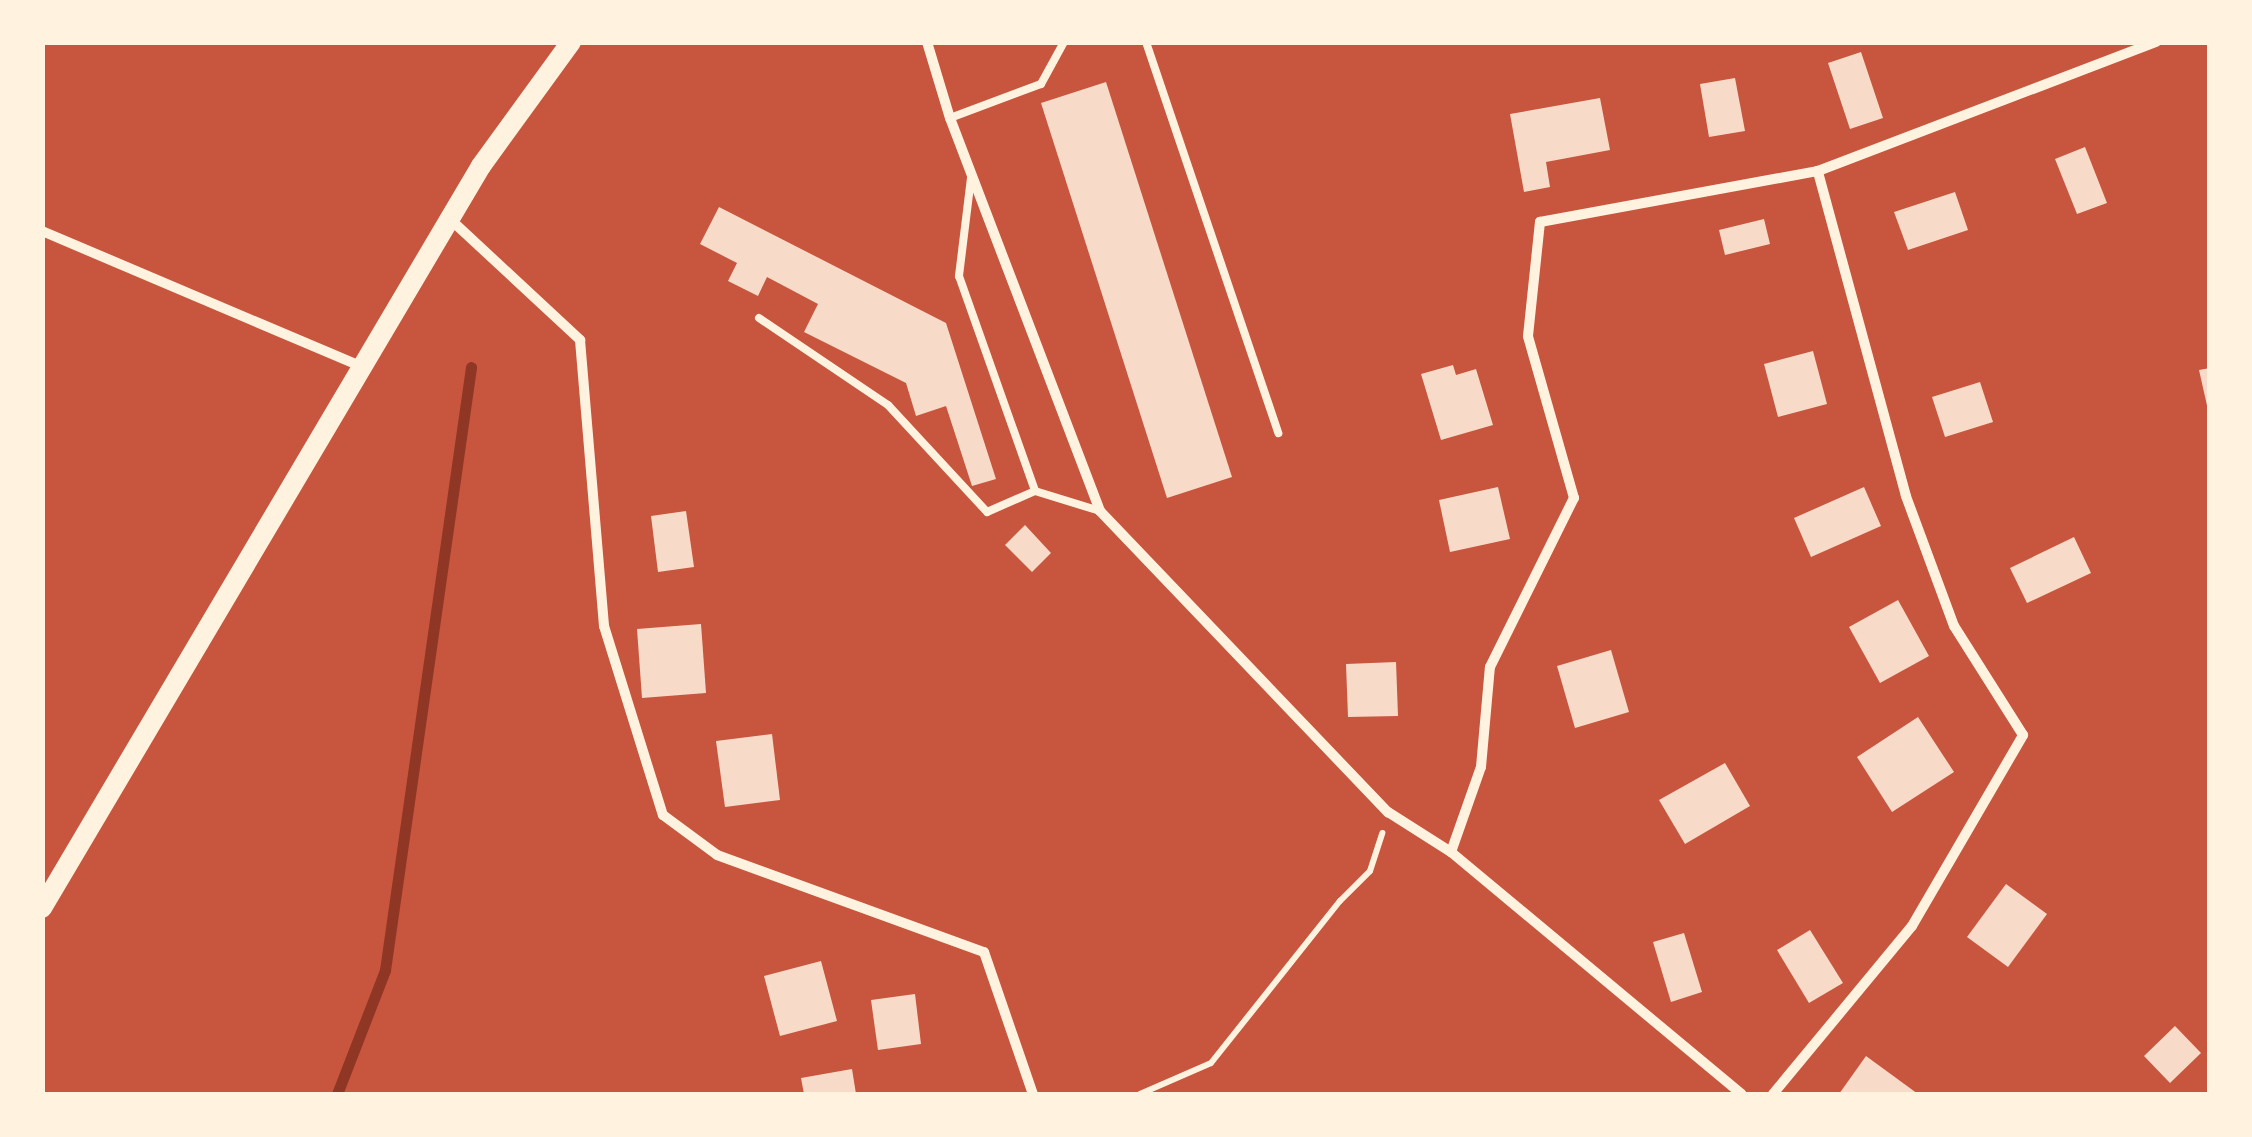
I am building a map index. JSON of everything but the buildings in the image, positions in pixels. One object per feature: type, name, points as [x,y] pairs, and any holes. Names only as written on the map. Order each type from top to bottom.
[{"type":"main road","points":[[42,908],[481,166],[571,42]]},
{"type":"street","points":[[927,42],[950,118],[1100,511],[1388,812],[1451,852],[1741,1094]]},
{"type":"street","points":[[1451,852],[1481,767],[1490,667],[1574,498],[1528,336],[1540,222],[1818,171],[2156,42]]},
{"type":"street","points":[[1773,1094],[1912,926],[2023,736],[1954,626],[1906,496],[1818,171]]},
{"type":"street","points":[[450,219],[580,340],[604,626],[663,814],[717,855],[984,952],[1033,1094]]},
{"type":"street","points":[[42,231],[362,367]]},
{"type":"lane","points":[[950,118],[1041,84],[1064,42]]},
{"type":"lane","points":[[1146,42],[1278,433]]},
{"type":"lane","points":[[972,174],[959,276],[1035,491]]},
{"type":"lane","points":[[760,318],[888,405],[987,512],[1035,491],[1100,511]]},
{"type":"path","points":[[1140,1094],[1211,1064],[1340,901],[1370,871],[1388,812]]},
{"type":"waterway","points":[[337,1094],[385,970],[471,367]]}]
